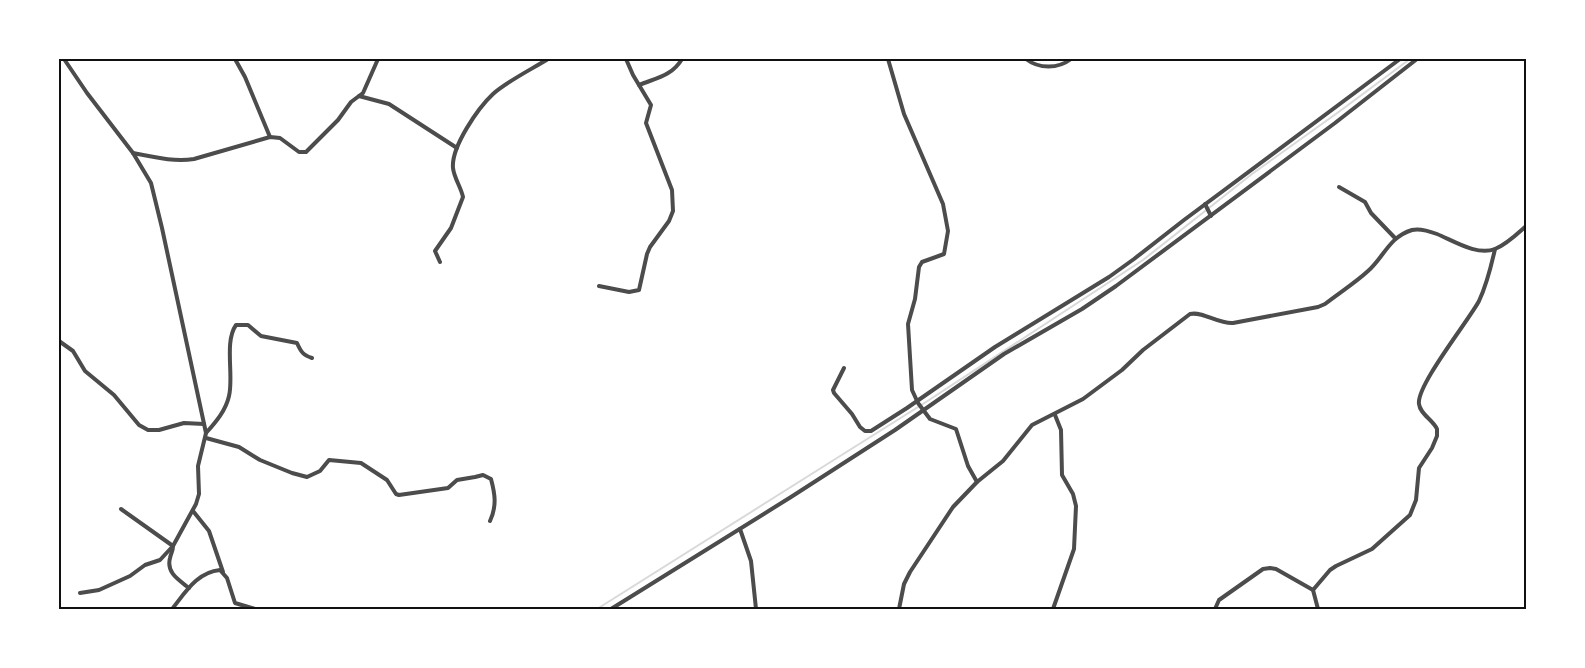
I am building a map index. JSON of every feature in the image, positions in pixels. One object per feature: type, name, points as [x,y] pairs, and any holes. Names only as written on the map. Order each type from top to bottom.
[{"type":"street","points":[[64,59],[133,153],[148,177],[162,228],[206,433],[199,457],[198,494],[193,511],[173,546],[160,560],[145,565],[130,576],[99,590],[80,592]]},
{"type":"street","points":[[235,59],[245,77],[270,137]]},
{"type":"street","points":[[133,153],[182,161],[270,137],[280,138],[299,152],[306,152],[335,124],[351,102],[365,89],[378,59]]},
{"type":"street","points":[[440,262],[435,251],[451,228],[463,197],[453,168],[457,148],[469,124],[493,94],[548,59]]},
{"type":"street","points":[[599,286],[629,292],[639,290],[650,246],[669,221],[673,211],[672,190],[646,123],[651,105],[626,59]]},
{"type":"street","points":[[639,85],[669,74],[682,59]]},
{"type":"street","points":[[888,59],[904,114],[943,204],[948,231],[944,254],[920,264],[914,305],[909,319],[910,385],[917,402],[934,421],[956,429],[968,466],[977,482]]},
{"type":"street","points":[[1026,59],[1037,65],[1048,67],[1058,66],[1071,59]]},
{"type":"street","points":[[844,368],[834,393],[865,431],[870,431],[917,402],[995,347],[1109,277],[1400,59]]},
{"type":"street","points":[[611,609],[740,529],[1004,354],[1082,309],[1116,286],[1335,123],[1417,59]]},
{"type":"street","points":[[359,96],[389,104],[457,148]]},
{"type":"street","points":[[1339,187],[1365,202],[1371,213],[1395,238]]},
{"type":"street","points":[[1205,204],[1211,216]]},
{"type":"street","points":[[899,609],[904,584],[910,572],[953,507],[977,482],[1003,461],[1032,425],[1077,403],[1122,370],[1143,350],[1190,314],[1196,314],[1224,323],[1233,323],[1322,306],[1368,271],[1395,238],[1412,230],[1422,230],[1473,249],[1484,251],[1495,249],[1504,244],[1526,226]]},
{"type":"street","points":[[1313,590],[1336,566],[1378,544],[1406,520],[1414,508],[1419,468],[1432,448],[1437,429],[1418,403],[1436,365],[1478,302],[1487,281],[1495,249]]},
{"type":"street","points":[[206,433],[220,416],[228,402],[230,393],[231,343],[233,328],[236,325],[248,324],[261,336],[297,343],[301,352],[305,356],[312,358]]},
{"type":"street","points":[[59,341],[73,351],[85,371],[114,395],[138,425],[148,430],[158,430],[184,423],[204,424]]},
{"type":"street","points":[[1053,609],[1074,549],[1076,506],[1073,494],[1062,475],[1061,430],[1055,414]]},
{"type":"street","points":[[206,438],[239,447],[260,460],[292,473],[308,477],[320,471],[329,460],[361,463],[387,480],[396,494],[399,495],[448,488],[456,480],[484,475],[491,479],[495,498],[494,512],[490,520]]},
{"type":"street","points":[[121,509],[173,546]]},
{"type":"street","points":[[193,511],[209,531],[235,603],[255,609]]},
{"type":"street","points":[[740,529],[751,561],[756,609]]},
{"type":"street","points":[[173,546],[169,560],[170,570],[174,576],[189,588]]},
{"type":"street","points":[[1215,609],[1219,600],[1263,570],[1270,568],[1276,569],[1313,590],[1318,609]]},
{"type":"street","points":[[172,609],[189,588],[203,575],[215,570],[223,572]]},
{"type":"waterway","points":[[597,609],[926,402],[1143,260],[1252,174],[1410,59]]}]
